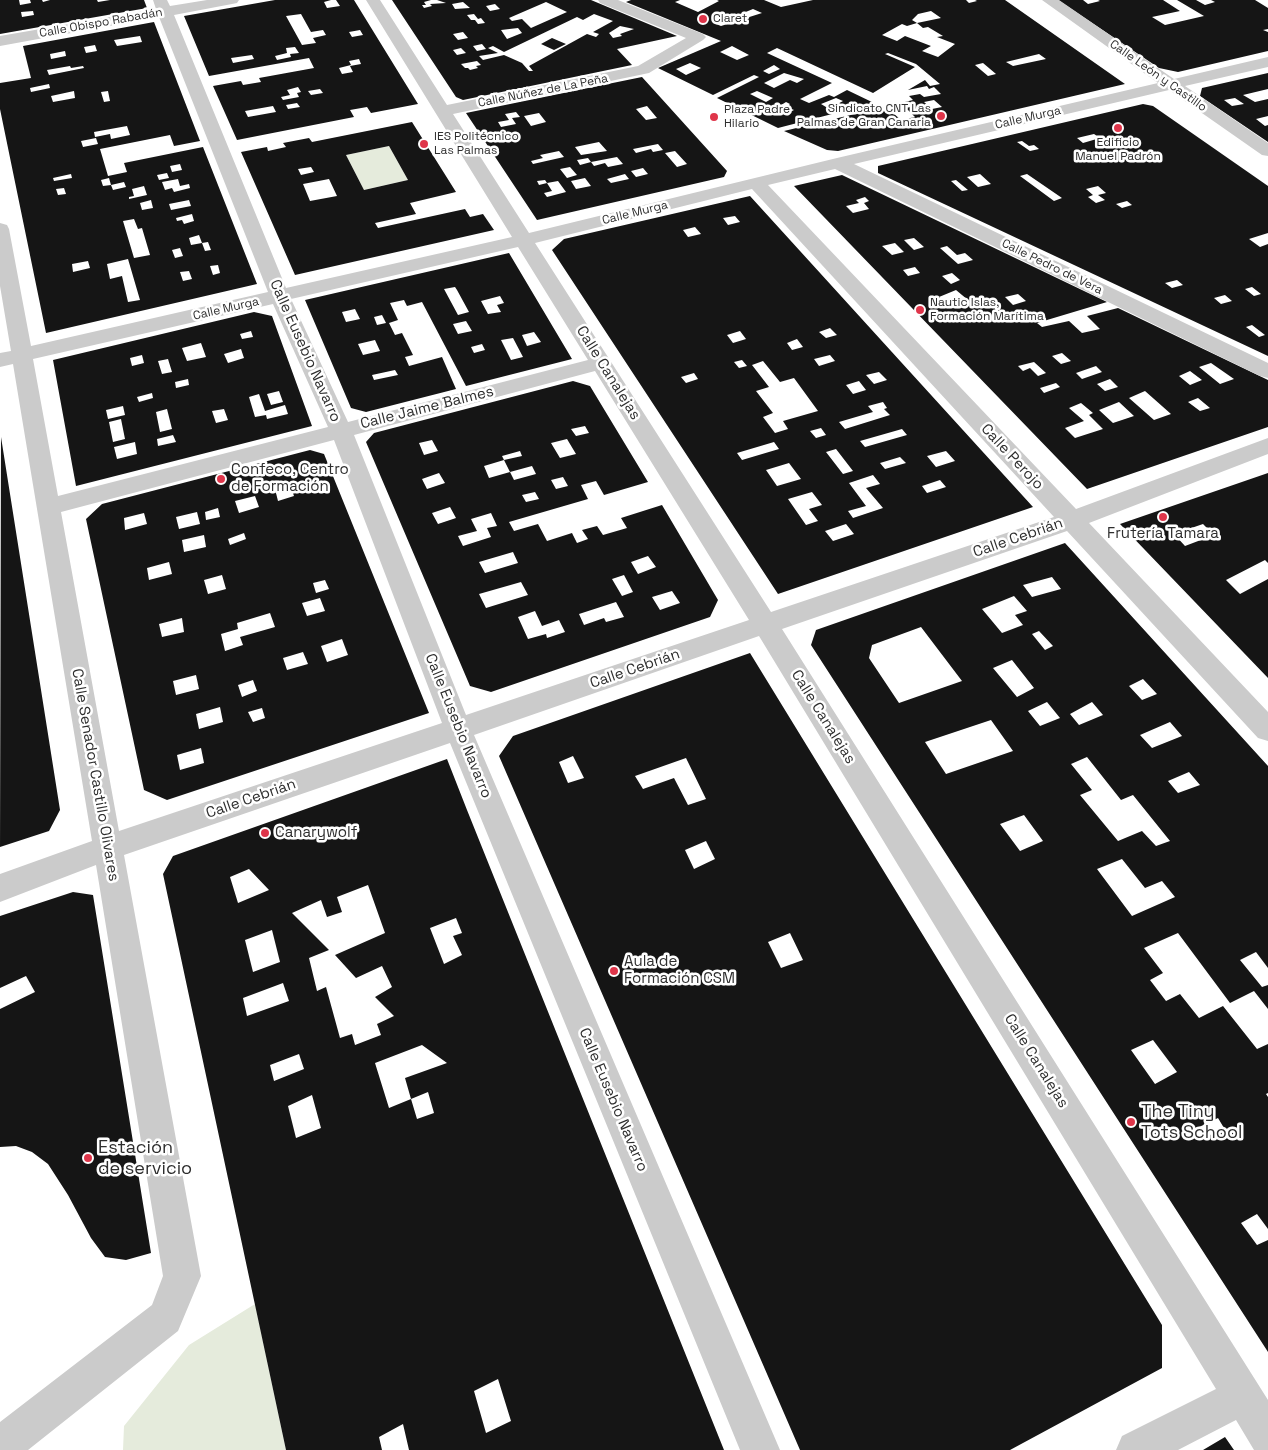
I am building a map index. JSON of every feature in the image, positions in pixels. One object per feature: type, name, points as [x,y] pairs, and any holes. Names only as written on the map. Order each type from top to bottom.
[{"type":"street","name":"Calle Obispo Rabadán","points":[[0,41],[163,6],[232,0]]},
{"type":"street","name":"Calle Canalejas","points":[[373,0],[765,624],[1268,1436]]},
{"type":"street","name":"Calle Núñez de La Peña","points":[[443,111],[643,70],[698,37],[605,0]]},
{"type":"street","name":"Calle León y Castillo","points":[[1049,0],[1268,151]]},
{"type":"street","name":"Calle Eusebio Navarro","points":[[163,6],[280,297],[341,430],[458,729],[760,1450]]},
{"type":"street","name":"Calle Murga","points":[[11,357],[523,240],[837,163],[1268,62]]},
{"type":"street","name":"Calle Pedro de Vera","points":[[837,163],[1268,371]]},
{"type":"street","name":"Calle Perojo","points":[[757,184],[1268,730]]},
{"type":"street","name":"Calle Senador Castillo Olivares","points":[[0,229],[11,357],[48,507],[182,1276],[165,1318],[3,1440]]},
{"type":"street","name":"Calle Jaime Balmes","points":[[48,507],[602,363]]},
{"type":"street","name":"Calle Cebrián","points":[[0,888],[107,848],[1072,520],[1268,446]]},
{"type":"street","points":[[1136,1450],[1243,1396]]},
{"type":"green space","points":[[389,146],[408,180],[364,190],[346,155]]},
{"type":"green space","points":[[255,1304],[286,1450],[123,1450],[124,1426],[189,1345]]},
{"type":"building","points":[[0,0],[19,0],[20,5],[31,3],[30,0],[42,0],[43,2],[50,0],[97,0],[98,2],[144,0],[147,8],[0,34]],"holes":[[[33,11],[34,15],[22,17],[21,12]]]},
{"type":"building","points":[[275,0],[331,0],[324,2],[327,8],[340,6],[336,0],[354,0],[418,104],[371,113],[367,107],[350,110],[354,117],[237,140],[213,86],[241,81],[243,85],[261,82],[259,78],[314,68],[309,58],[209,76],[184,16]],"holes":[[[301,14],[311,32],[323,30],[326,35],[313,38],[316,43],[302,45],[286,16]],[[360,30],[363,35],[352,37],[349,32]],[[295,47],[299,53],[290,54],[291,57],[277,60],[275,56],[287,53],[286,48]],[[252,55],[254,59],[233,63],[231,58]],[[359,59],[361,64],[350,66],[353,72],[342,74],[339,68],[351,65],[349,61]],[[298,87],[301,92],[297,93],[299,97],[283,100],[281,97],[290,95],[287,90]],[[320,89],[323,93],[311,95],[308,91]],[[297,103],[300,107],[288,109],[286,105]],[[273,106],[276,112],[248,117],[245,111]]]},
{"type":"building","points":[[392,0],[431,0],[424,2],[426,5],[422,5],[424,8],[432,6],[430,4],[446,3],[437,0],[591,0],[677,36],[617,49],[632,65],[463,100],[456,97]],"holes":[[[463,2],[470,8],[455,9],[452,4]],[[546,2],[567,12],[531,28],[522,19],[512,21],[509,18]],[[495,4],[500,9],[490,11],[486,6]],[[474,14],[485,23],[478,24],[475,20],[471,20],[467,15]],[[594,14],[613,21],[593,32],[599,34],[596,37],[587,34],[529,66],[533,71],[529,71],[522,63],[504,55],[483,60],[479,56],[498,53],[488,48],[493,46],[504,52],[577,17],[583,20]],[[620,26],[634,29],[620,34],[622,36],[613,38],[609,33]],[[518,28],[522,33],[507,39],[501,30]],[[463,32],[468,38],[458,40],[453,34]],[[482,44],[486,49],[477,51],[473,46]],[[461,48],[466,53],[457,55],[453,50]],[[477,61],[481,65],[470,70],[461,64]]]},
{"type":"building","points":[[631,0],[680,0],[675,2],[698,12],[719,1],[717,0],[764,0],[781,7],[813,0],[966,0],[969,3],[977,1],[975,0],[1005,0],[1125,84],[838,151],[827,150],[784,131],[913,100],[909,96],[920,94],[924,97],[941,94],[934,87],[929,89],[927,86],[908,90],[925,80],[930,86],[940,84],[916,64],[888,53],[885,54],[915,67],[873,93],[777,48],[767,53],[832,83],[800,99],[809,103],[829,95],[834,97],[847,90],[874,103],[844,111],[834,106],[843,101],[836,98],[821,104],[836,113],[778,128],[717,98],[759,77],[754,75],[713,95],[658,68],[721,41],[626,2]],"holes":[[[753,9],[762,13],[721,26],[716,24]],[[931,11],[941,18],[917,23],[912,20],[918,14]],[[917,23],[923,28],[928,27],[943,36],[937,37],[955,44],[938,57],[922,51],[931,46],[905,36],[897,41],[882,35],[902,24],[907,26]],[[732,46],[749,55],[737,60],[720,52]],[[1039,54],[1046,59],[1013,66],[1006,62]],[[690,63],[701,68],[686,75],[676,69]],[[983,63],[996,74],[988,76],[975,65]],[[774,65],[780,69],[769,74],[763,71]],[[784,73],[804,79],[797,83],[790,80],[774,88],[764,83]],[[757,91],[773,98],[766,102],[750,94]],[[934,100],[942,107],[932,109],[924,102]],[[786,102],[790,104],[787,107],[794,110],[788,113],[780,110],[782,109],[778,107]],[[908,110],[915,117],[901,120],[893,113]]]},
{"type":"building","points":[[1058,0],[1083,0],[1088,4],[1100,1],[1098,0],[1163,0],[1180,11],[1152,17],[1165,25],[1204,16],[1177,0],[1196,0],[1205,5],[1215,2],[1211,0],[1255,0],[1268,8],[1268,29],[1263,30],[1268,32],[1268,51],[1178,72],[1159,68]]},
{"type":"building","points":[[154,22],[200,141],[174,146],[170,135],[100,149],[108,176],[127,172],[124,163],[203,147],[257,284],[46,333],[0,109],[0,83],[31,78],[23,46]],"holes":[[[140,36],[142,42],[117,46],[114,40]],[[95,45],[97,51],[86,53],[84,47]],[[65,51],[66,56],[51,59],[50,54]],[[83,66],[84,68],[49,75],[47,70]],[[49,84],[50,88],[31,92],[30,88]],[[74,91],[75,98],[53,102],[51,96]],[[108,91],[110,101],[104,102],[101,92]],[[127,126],[130,135],[111,139],[110,134],[95,137],[94,132]],[[96,138],[98,144],[83,147],[81,141]],[[180,164],[182,170],[172,172],[170,166]],[[167,173],[169,178],[159,180],[157,175]],[[71,174],[72,178],[54,181],[53,178]],[[109,178],[111,185],[103,186],[101,180]],[[178,179],[180,186],[189,184],[190,188],[174,192],[172,188],[165,190],[162,182]],[[124,182],[126,187],[113,190],[111,185]],[[144,186],[147,195],[129,199],[129,197],[134,196],[132,189]],[[64,188],[66,194],[58,195],[56,189]],[[151,200],[153,208],[142,210],[140,203]],[[189,200],[191,206],[171,210],[169,204]],[[192,214],[194,221],[184,224],[182,220],[177,221],[176,218]],[[134,219],[138,229],[142,228],[150,255],[134,258],[123,221]],[[199,235],[202,243],[191,245],[189,238]],[[208,242],[211,250],[205,251],[202,243]],[[180,248],[183,256],[175,258],[172,250]],[[128,259],[140,300],[128,302],[122,276],[110,279],[107,264]],[[88,261],[90,268],[73,272],[72,264]],[[218,265],[220,273],[213,275],[210,266]],[[189,271],[192,279],[183,281],[180,272]]]},
{"type":"building","points":[[552,38],[566,44],[554,50],[541,44]]},
{"type":"building","points":[[1268,73],[1268,89],[1243,95],[1255,102],[1268,99],[1268,116],[1256,119],[1265,126],[1268,125],[1268,142],[1200,96],[1202,88]],"holes":[[[1235,98],[1244,104],[1232,106],[1224,100]]]},
{"type":"building","points":[[642,77],[727,171],[724,177],[537,220],[466,113]],"holes":[[[647,106],[657,118],[646,120],[636,109]],[[516,112],[520,117],[512,118],[516,124],[501,127],[498,122],[509,120],[505,114]],[[539,113],[546,122],[531,126],[524,116]],[[599,142],[607,151],[581,155],[575,147]],[[658,144],[663,150],[653,152],[651,149],[636,153],[633,149]],[[559,151],[564,157],[533,164],[531,161],[543,158],[540,155]],[[675,151],[687,164],[677,167],[665,153]],[[617,157],[623,164],[608,167],[605,163],[594,166],[591,162]],[[588,158],[591,162],[580,165],[577,160]],[[570,167],[577,175],[567,178],[560,169]],[[643,168],[648,174],[636,177],[631,171]],[[625,174],[629,179],[611,183],[607,179]],[[585,178],[591,186],[576,189],[571,181]],[[545,180],[547,183],[539,185],[537,181]],[[558,181],[566,192],[547,197],[544,193],[552,191],[547,183]]]},
{"type":"building","points":[[1143,104],[1153,106],[1268,186],[1268,233],[1249,239],[1260,247],[1268,244],[1268,356],[878,173],[878,166]],"holes":[[[1094,134],[1100,138],[1083,143],[1077,138]],[[1022,141],[1029,146],[1034,145],[1039,149],[1030,151],[1017,142]],[[980,174],[991,184],[978,187],[967,177]],[[1027,174],[1062,198],[1054,201],[1020,176]],[[956,180],[968,190],[962,191],[951,181]],[[1098,186],[1106,193],[1098,195],[1105,200],[1096,203],[1088,197],[1093,195],[1086,189]],[[1127,201],[1132,205],[1122,208],[1116,204]],[[1177,280],[1183,285],[1172,288],[1165,283]],[[1252,287],[1261,294],[1254,296],[1245,289]],[[1225,295],[1232,301],[1221,304],[1214,298]],[[1252,325],[1265,335],[1259,337],[1246,327]]]},
{"type":"building","points":[[412,122],[456,192],[410,203],[416,214],[375,223],[378,228],[465,209],[470,217],[483,214],[494,230],[295,275],[241,152],[267,147],[268,151],[286,147],[283,143],[309,138],[312,142]],"holes":[[[389,146],[408,180],[364,190],[346,155]],[[311,167],[314,172],[301,175],[298,169]],[[329,179],[337,196],[310,201],[303,184]]]},
{"type":"building","points":[[842,175],[1107,302],[1037,323],[1042,327],[1069,321],[1082,333],[1100,329],[1087,316],[1118,308],[1268,380],[1268,427],[1087,489],[794,186]],"holes":[[[865,197],[869,201],[864,203],[869,209],[853,213],[846,206],[859,203],[856,200]],[[914,238],[924,247],[914,250],[904,240]],[[895,243],[904,252],[892,255],[882,246]],[[947,246],[957,255],[965,253],[973,260],[958,264],[940,248]],[[915,267],[920,273],[908,276],[903,270]],[[952,273],[960,280],[951,284],[942,276]],[[956,290],[968,300],[951,306],[939,297]],[[1018,294],[1026,301],[1013,305],[1005,297]],[[1062,353],[1071,361],[1061,364],[1052,356]],[[1034,362],[1046,373],[1038,376],[1030,368],[1023,371],[1018,366]],[[1211,363],[1234,379],[1220,384],[1199,367]],[[1096,366],[1102,372],[1082,379],[1076,373]],[[1190,371],[1202,380],[1190,385],[1179,376]],[[1110,379],[1118,387],[1105,391],[1097,384]],[[1056,383],[1060,387],[1044,393],[1040,388]],[[1145,391],[1171,414],[1154,420],[1129,398]],[[1198,398],[1210,408],[1200,411],[1188,402]],[[1119,402],[1134,416],[1113,423],[1099,410]],[[1081,403],[1093,413],[1089,415],[1103,429],[1075,438],[1065,428],[1084,421],[1069,408]]]},
{"type":"building","points":[[750,196],[1033,507],[778,594],[552,250],[564,239]],"holes":[[[735,216],[740,222],[728,225],[723,218]],[[695,227],[701,234],[688,237],[683,230]],[[830,328],[837,335],[826,338],[819,332]],[[740,331],[746,339],[733,343],[727,335]],[[797,339],[803,347],[792,350],[787,343]],[[830,355],[835,361],[819,366],[814,359]],[[742,360],[747,366],[739,368],[734,362]],[[763,361],[780,382],[794,378],[818,411],[783,421],[788,429],[775,433],[763,417],[773,413],[756,391],[769,387],[752,365]],[[879,372],[887,380],[874,384],[866,375]],[[694,373],[698,379],[686,383],[681,377]],[[859,381],[866,390],[853,394],[846,385]],[[883,402],[887,408],[884,409],[890,415],[845,429],[839,422],[873,412],[868,406]],[[821,428],[826,435],[816,438],[810,431]],[[902,429],[907,435],[865,447],[860,441]],[[774,442],[779,449],[742,460],[737,453]],[[836,449],[853,471],[843,474],[826,452]],[[946,451],[955,461],[936,467],[927,456]],[[900,457],[906,463],[885,469],[880,463]],[[789,463],[801,479],[777,486],[766,470]],[[873,475],[880,484],[866,488],[883,508],[853,518],[848,511],[866,506],[849,483]],[[940,480],[946,487],[927,493],[922,486]],[[812,492],[822,505],[809,509],[818,521],[806,525],[788,499]],[[846,524],[854,534],[833,541],[825,531]]]},
{"type":"building","points":[[509,253],[572,359],[466,386],[422,302],[407,306],[404,300],[390,303],[398,320],[389,323],[395,335],[402,333],[413,355],[405,357],[409,366],[442,357],[456,389],[366,412],[351,408],[305,300]],"holes":[[[455,287],[469,312],[458,315],[444,289]],[[500,296],[504,303],[497,305],[501,312],[488,314],[481,301]],[[355,309],[360,319],[346,322],[342,312]],[[382,315],[386,323],[377,325],[374,317]],[[466,321],[472,331],[458,334],[453,324]],[[534,332],[541,342],[527,346],[522,335]],[[513,338],[523,357],[511,360],[501,340]],[[375,340],[380,351],[363,355],[358,344]],[[482,344],[485,350],[474,353],[471,347]],[[395,370],[398,375],[374,380],[372,375]]]},
{"type":"building","points":[[254,312],[272,316],[312,426],[76,486],[53,360]],"holes":[[[251,331],[253,337],[242,339],[240,334]],[[201,343],[206,357],[187,361],[182,348]],[[241,349],[244,358],[228,363],[224,354]],[[142,355],[144,363],[132,366],[130,358]],[[168,359],[172,372],[162,374],[158,361]],[[188,379],[189,385],[176,388],[175,382]],[[279,391],[283,402],[271,405],[267,394]],[[152,393],[153,398],[139,402],[137,397]],[[259,394],[265,411],[285,405],[288,414],[267,419],[266,415],[255,417],[249,397]],[[123,406],[125,415],[108,419],[106,410]],[[167,409],[172,429],[160,432],[156,412]],[[224,409],[228,420],[216,423],[212,411]],[[121,419],[125,439],[113,442],[109,422]],[[173,435],[176,442],[158,446],[157,439]],[[135,442],[137,454],[117,459],[114,447]]]},
{"type":"building","points":[[573,381],[590,386],[648,482],[604,495],[596,481],[581,485],[588,499],[509,522],[514,531],[538,524],[547,541],[572,533],[577,543],[588,539],[582,530],[597,526],[603,535],[627,528],[621,518],[662,505],[718,600],[710,617],[491,692],[470,686],[366,442],[374,433]],"holes":[[[585,426],[589,433],[576,436],[571,429]],[[567,439],[576,454],[560,458],[551,443]],[[432,440],[438,451],[424,455],[419,443]],[[520,451],[522,456],[504,460],[502,456]],[[504,460],[510,472],[489,478],[484,466]],[[532,466],[536,474],[514,480],[510,472]],[[439,473],[445,483],[427,489],[422,479]],[[563,477],[568,486],[556,489],[551,480]],[[535,492],[539,499],[526,502],[522,495]],[[450,507],[456,518],[438,524],[432,513]],[[491,513],[497,526],[487,528],[491,537],[463,546],[458,536],[477,531],[471,519]],[[513,552],[518,563],[485,573],[479,562]],[[648,556],[656,567],[638,574],[631,562]],[[624,575],[633,592],[622,596],[612,579]],[[521,582],[528,595],[486,608],[479,594]],[[672,591],[680,603],[660,610],[652,597]],[[616,602],[624,617],[606,622],[604,618],[584,625],[579,614]],[[535,611],[542,626],[559,620],[565,632],[547,638],[546,634],[528,639],[518,617]]]},
{"type":"building","points":[[1,437],[60,810],[49,831],[0,847]]},
{"type":"building","points":[[310,450],[324,454],[429,713],[167,800],[144,790],[86,519],[102,504]],"holes":[[[290,485],[294,496],[278,501],[275,489]],[[255,496],[259,507],[239,513],[235,501]],[[218,508],[220,517],[206,520],[205,512]],[[197,512],[200,524],[179,529],[176,517]],[[144,513],[147,524],[125,530],[124,518]],[[244,533],[246,539],[230,545],[228,539]],[[204,535],[206,547],[184,552],[182,540]],[[169,562],[172,574],[149,580],[147,568]],[[222,575],[226,589],[208,594],[204,580]],[[325,580],[329,589],[316,593],[313,583]],[[320,598],[325,611],[307,616],[302,603]],[[270,613],[275,627],[240,637],[243,645],[225,651],[221,634],[238,629],[237,623]],[[182,618],[184,632],[162,637],[159,624]],[[342,639],[348,655],[327,662],[321,646]],[[303,652],[308,664],[287,670],[283,658]],[[196,675],[199,689],[176,695],[173,681]],[[253,680],[257,691],[242,697],[238,685]],[[220,707],[223,722],[199,729],[196,714]],[[262,708],[265,718],[253,722],[248,712]],[[201,748],[204,763],[180,770],[177,755]]]},
{"type":"building","points":[[1268,473],[1268,563],[1265,560],[1226,580],[1240,594],[1268,579],[1268,678],[1120,524]],"holes":[[[1203,524],[1214,535],[1185,546],[1174,534]]]},
{"type":"building","points":[[1065,543],[1268,766],[1268,968],[1256,952],[1240,960],[1262,987],[1268,985],[1268,1009],[1254,991],[1230,1003],[1178,933],[1144,948],[1163,973],[1150,980],[1166,1001],[1180,994],[1199,1018],[1223,1006],[1257,1049],[1268,1044],[1268,1093],[1266,1094],[1268,1097],[1268,1229],[1257,1214],[1241,1223],[1257,1245],[1268,1240],[1268,1352],[811,645],[816,630]],"holes":[[[1052,577],[1061,589],[1032,597],[1023,585]],[[1014,596],[1027,611],[1015,615],[1023,625],[1002,633],[982,609]],[[921,627],[962,681],[899,703],[869,658],[872,645]],[[1039,631],[1053,646],[1045,650],[1032,634]],[[1012,660],[1034,688],[1017,697],[993,668]],[[1143,679],[1157,694],[1142,700],[1129,686]],[[1047,702],[1060,718],[1040,726],[1028,711]],[[1092,702],[1103,715],[1079,725],[1070,714]],[[991,720],[1013,751],[946,774],[925,742]],[[1170,722],[1182,736],[1152,748],[1140,735]],[[1087,757],[1121,800],[1133,795],[1170,841],[1156,846],[1142,831],[1118,841],[1080,795],[1092,790],[1071,764]],[[1189,772],[1200,785],[1178,793],[1168,781]],[[1024,815],[1043,841],[1020,851],[1000,824]],[[1122,859],[1145,888],[1162,881],[1175,897],[1132,916],[1097,869]],[[1153,1040],[1177,1072],[1155,1084],[1131,1050]],[[1218,1118],[1224,1128],[1202,1139],[1195,1129]]]},
{"type":"building","points":[[750,653],[1162,1325],[1162,1368],[1010,1450],[800,1450],[499,756],[513,736]],"holes":[[[573,756],[584,778],[568,783],[559,762]],[[686,758],[706,799],[688,805],[674,778],[643,789],[635,776]],[[706,841],[715,859],[694,869],[685,850]],[[790,933],[803,960],[781,968],[768,942]]]},
{"type":"building","points":[[447,759],[724,1450],[409,1450],[403,1424],[379,1437],[382,1450],[286,1450],[163,874],[173,856]],"holes":[[[249,869],[269,890],[238,903],[230,877]],[[368,885],[385,933],[335,955],[356,978],[382,966],[392,987],[375,997],[394,1016],[377,1024],[381,1035],[355,1045],[352,1034],[340,1038],[326,987],[317,991],[309,958],[329,950],[292,913],[321,900],[327,917],[342,912],[337,897]],[[456,918],[462,933],[453,936],[462,955],[444,964],[430,928]],[[272,930],[280,962],[253,972],[245,940]],[[283,983],[289,1001],[247,1016],[243,998]],[[422,1045],[447,1063],[405,1078],[411,1099],[389,1108],[375,1063]],[[299,1054],[304,1069],[274,1081],[270,1065]],[[428,1092],[434,1113],[417,1119],[411,1099]],[[312,1095],[321,1128],[296,1138],[288,1106]],[[498,1379],[511,1421],[486,1433],[474,1391]]]},
{"type":"building","points":[[73,892],[93,895],[151,1253],[126,1260],[105,1257],[91,1238],[68,1195],[48,1164],[32,1152],[16,1146],[0,1147],[0,1009],[35,992],[26,976],[0,988],[0,916]]},
{"type":"building","points":[[1225,1437],[1234,1450],[1203,1450]]},
{"type":"place","name":"Claret","points":[[703,19]]},
{"type":"place","name":"Sindicato CNT Las Palmas de Gran Canaria","points":[[941,116]]},
{"type":"place","name":"Plaza Padre Hilario","points":[[714,117]]},
{"type":"place","name":"Edificio Manuel Padrón","points":[[1118,128]]},
{"type":"place","name":"IES Politécnico Las Palmas","points":[[424,144]]},
{"type":"place","name":"Nautic Islas, Formación Marítima","points":[[920,310]]},
{"type":"place","name":"Confeco, Centro de Formación","points":[[221,479]]},
{"type":"place","name":"Frutería Tamara","points":[[1163,517]]},
{"type":"place","name":"Canarywolf","points":[[265,833]]},
{"type":"place","name":"Aula de Formación CSM","points":[[614,971]]},
{"type":"place","name":"The Tiny Tots School","points":[[1131,1122]]},
{"type":"place","name":"Estación de servicio","points":[[88,1158]]}]
